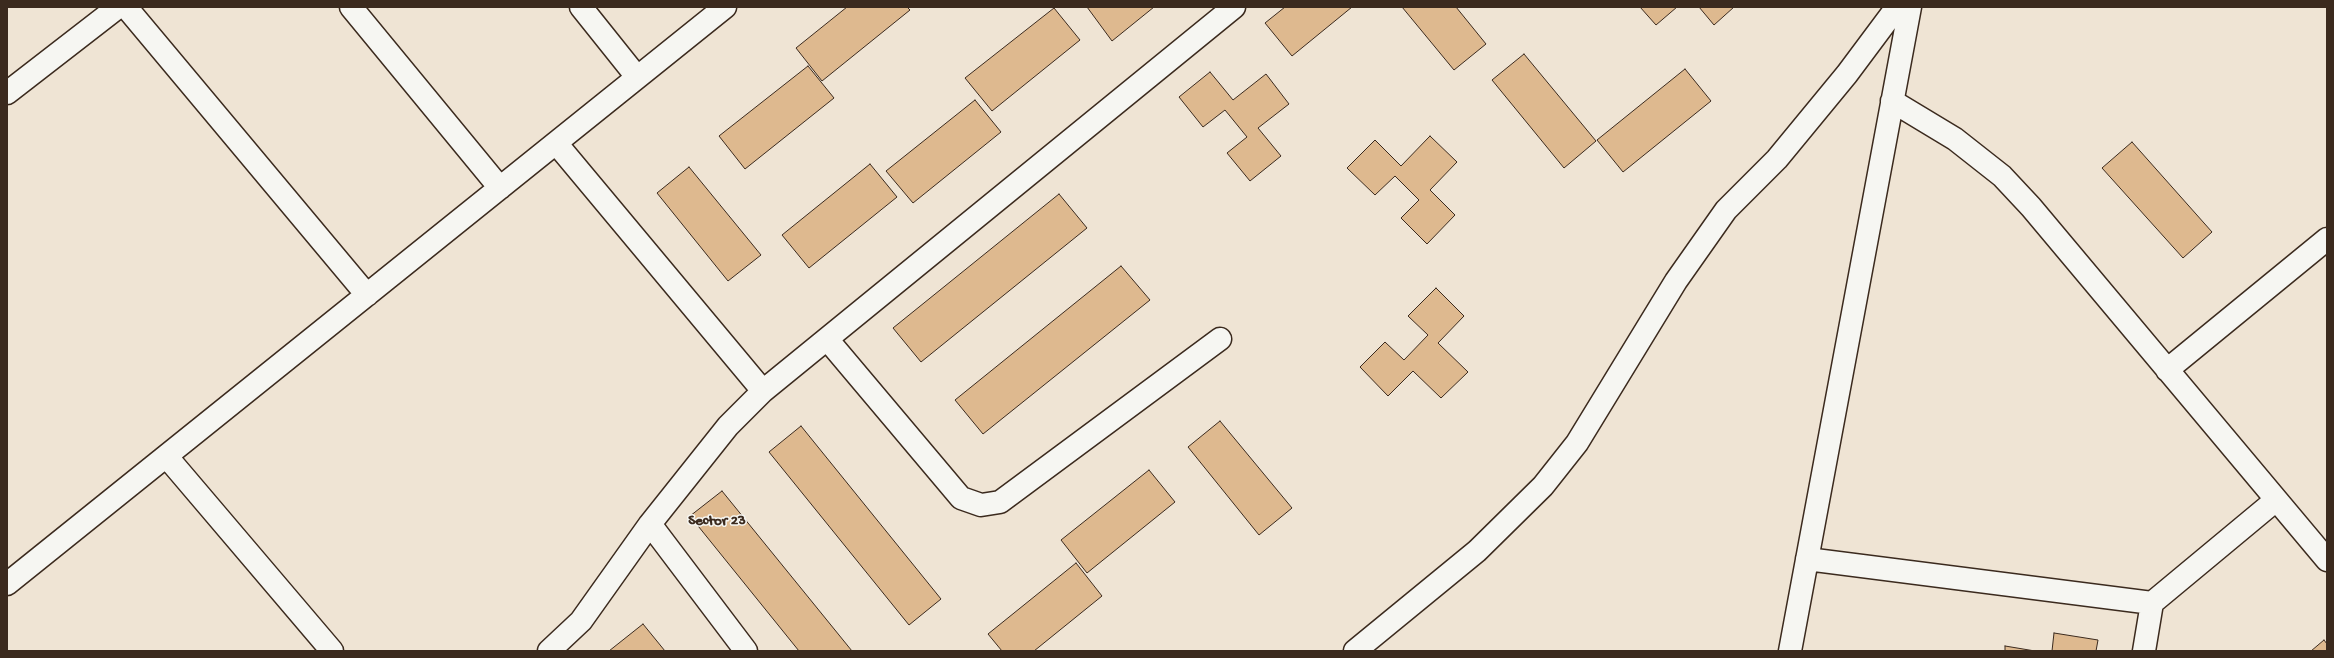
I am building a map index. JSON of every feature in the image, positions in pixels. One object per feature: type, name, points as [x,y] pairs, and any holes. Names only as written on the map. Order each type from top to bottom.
[{"type":"street","points":[[7,93],[118,7]]},
{"type":"street","points":[[126,7],[368,295]]},
{"type":"street","points":[[351,7],[500,188]]},
{"type":"street","points":[[581,7],[637,77]]},
{"type":"street","points":[[7,584],[167,457],[725,7]]},
{"type":"street","points":[[548,651],[581,621],[650,524],[728,426],[763,391],[1234,7]]},
{"type":"street","points":[[1355,651],[1477,551],[1543,486],[1577,443],[1676,281],[1726,210],[1776,159],[1847,74],[1897,7]]},
{"type":"street","points":[[1790,651],[1910,7]]},
{"type":"street","points":[[1892,101],[1955,139],[2002,176],[2031,207],[2327,560]]},
{"type":"street","points":[[556,143],[763,391]]},
{"type":"street","points":[[2167,370],[2327,239]]},
{"type":"street","points":[[827,339],[961,498],[981,505],[1000,502],[1220,339]]},
{"type":"street","points":[[167,457],[332,651]]},
{"type":"street","points":[[2144,651],[2152,603],[2276,500]]},
{"type":"street","points":[[650,524],[746,651]]},
{"type":"street","points":[[1807,559],[2152,603]]},
{"type":"building","points":[[847,7],[907,7],[910,10],[822,81],[796,48]]},
{"type":"building","points":[[1087,7],[1154,7],[1112,41]]},
{"type":"building","points":[[1285,7],[1352,7],[1292,56],[1265,23]]},
{"type":"building","points":[[1402,7],[1456,7],[1486,44],[1454,70]]},
{"type":"building","points":[[1640,7],[1677,7],[1656,25]]},
{"type":"building","points":[[1699,7],[1734,7],[1714,25]]},
{"type":"building","points":[[1054,8],[1080,40],[992,111],[965,78]]},
{"type":"building","points":[[1524,54],[1596,141],[1564,168],[1492,80]]},
{"type":"building","points":[[808,66],[834,98],[745,169],[719,136]]},
{"type":"building","points":[[1685,69],[1711,101],[1623,172],[1597,140]]},
{"type":"building","points":[[1210,72],[1233,100],[1266,74],[1289,104],[1258,128],[1281,156],[1250,181],[1227,153],[1247,137],[1225,110],[1203,127],[1179,97]]},
{"type":"building","points":[[975,100],[1001,132],[913,203],[886,171]]},
{"type":"building","points":[[1430,136],[1457,162],[1430,190],[1455,215],[1427,244],[1401,218],[1419,200],[1395,176],[1375,195],[1347,168],[1375,140],[1401,166]]},
{"type":"building","points":[[2132,142],[2212,232],[2183,258],[2102,168]]},
{"type":"building","points":[[870,164],[897,197],[809,268],[782,235]]},
{"type":"building","points":[[689,167],[761,255],[728,281],[657,193]]},
{"type":"building","points":[[1059,194],[1087,228],[921,362],[893,328]]},
{"type":"building","points":[[1121,266],[1150,300],[983,434],[955,400]]},
{"type":"building","points":[[1436,288],[1464,316],[1438,343],[1468,372],[1441,398],[1413,371],[1388,396],[1360,367],[1385,342],[1404,360],[1428,335],[1408,316]]},
{"type":"building","points":[[1220,421],[1292,508],[1259,535],[1188,447]]},
{"type":"building","points":[[801,426],[941,599],[909,625],[769,452]]},
{"type":"building","points":[[1149,470],[1175,502],[1087,573],[1061,540]]},
{"type":"building","points":[[722,491],[852,651],[799,651],[690,516]]},
{"type":"building","points":[[1076,563],[1102,596],[1034,651],[1002,651],[988,634]]},
{"type":"building","points":[[643,624],[665,651],[609,651]]},
{"type":"building","points":[[2054,633],[2098,640],[2096,651],[2052,651]]},
{"type":"building","points":[[2324,640],[2327,644],[2327,651],[2311,651]]},
{"type":"building","points":[[2005,646],[2035,651],[2005,651]]},
{"type":"district","name":"Sector 23","points":[[717,522]]}]
